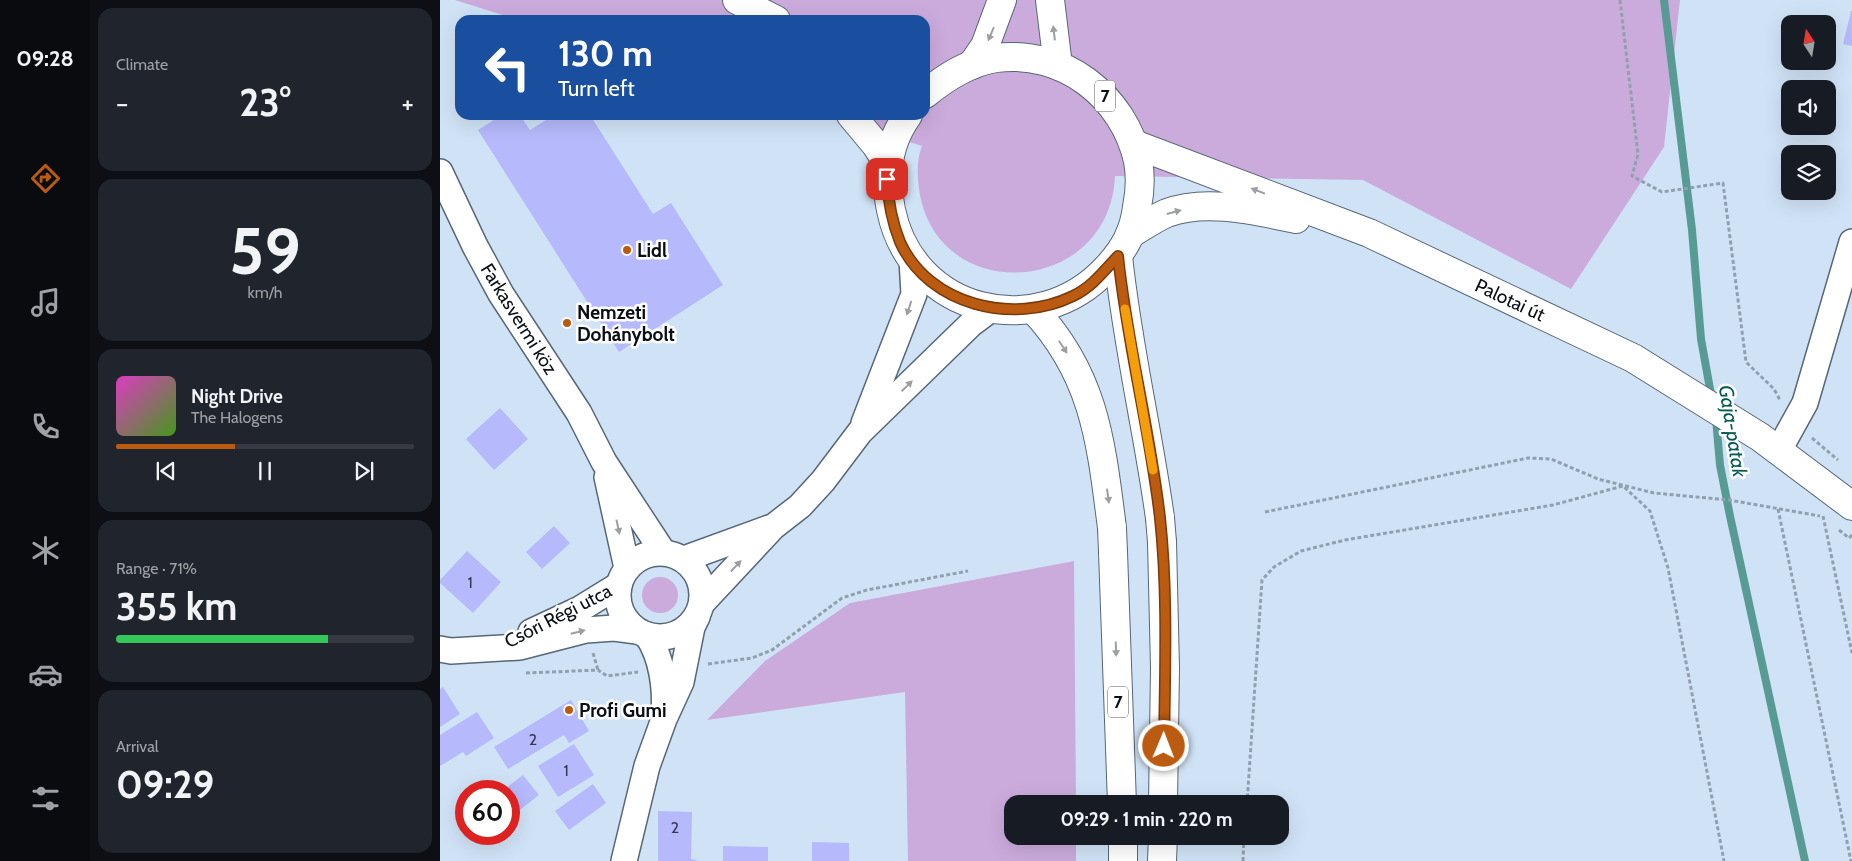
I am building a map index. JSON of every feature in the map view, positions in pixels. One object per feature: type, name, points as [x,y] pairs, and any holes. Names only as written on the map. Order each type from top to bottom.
[{"type":"main road","points":[[972,65],[985,46],[1002,0]]},
{"type":"main road","points":[[1050,0],[1058,66]]},
{"type":"main road","points":[[748,9],[763,15]]},
{"type":"main road","name":"7","points":[[905,120],[898,130],[887,162],[888,196],[893,222],[901,243],[912,260],[929,279],[950,294],[991,309],[1032,310],[1075,296],[1093,283],[1124,245],[1135,222],[1140,190],[1140,168],[1134,144],[1119,114],[1104,94],[1081,77],[1058,66],[1016,57],[996,58],[972,65],[932,83]]},
{"type":"main road","points":[[855,120],[876,144],[887,162]]},
{"type":"main road","name":"Palotai út","points":[[1134,144],[1369,233],[1633,358],[1770,443]]},
{"type":"main road","name":"Palotai út","points":[[1124,245],[1168,213],[1188,209],[1233,207],[1369,233]]},
{"type":"main road","name":"7","points":[[1124,245],[1127,325],[1150,450],[1161,530],[1165,668],[1163,795]]},
{"type":"main road","name":"7","points":[[1032,310],[1052,330],[1073,362],[1085,388],[1104,466],[1113,540],[1122,795]]},
{"type":"main road","points":[[1770,443],[1852,506]]},
{"type":"main road","points":[[1123,845],[1123,861]]},
{"type":"main road","points":[[1162,861],[1163,845]]},
{"type":"street","name":"Farkasvermi köz","points":[[440,172],[475,246],[501,294],[579,413],[604,462],[674,556]]},
{"type":"street","points":[[1770,443],[1794,423],[1804,403],[1852,242]]},
{"type":"street","points":[[860,432],[914,294],[912,260]]},
{"type":"street","points":[[642,633],[659,637],[682,632],[692,624],[700,608],[773,527],[800,506],[823,481],[860,432],[971,324],[991,309]]},
{"type":"street","name":"Farkasvermi köz","points":[[604,462],[623,577]]},
{"type":"street","points":[[664,719],[665,699],[653,644],[627,622],[621,611],[618,598],[623,577],[637,559],[650,554],[674,556],[773,527]]},
{"type":"street","points":[[624,861],[647,766],[664,719],[675,698],[685,666],[692,627],[700,608],[700,578],[674,556]]},
{"type":"street","name":"Csóri Régi utca","points":[[496,647],[572,613],[623,577]]},
{"type":"street","name":"Csóri Régi utca","points":[[440,649],[451,651],[520,647],[586,630],[614,628],[642,633]]},
{"type":"path","points":[[1620,0],[1638,154],[1632,176],[1662,192],[1723,183],[1746,362],[1774,389],[1794,423],[1845,466]]},
{"type":"path","points":[[1265,512],[1528,458],[1552,459],[1598,479],[1654,493],[1729,500],[1823,516],[1830,522]]},
{"type":"path","points":[[1623,486],[1650,511],[1668,568],[1724,861]]},
{"type":"path","points":[[1248,795],[1262,580],[1274,568],[1301,551],[1346,540],[1553,505],[1623,486]]},
{"type":"path","points":[[1778,509],[1851,861]]},
{"type":"path","points":[[1823,516],[1852,653]]},
{"type":"path","points":[[1836,527],[1849,538],[1852,535]]},
{"type":"path","points":[[685,666],[752,658],[772,650],[842,598],[867,590],[968,571]]},
{"type":"path","points":[[522,673],[598,670],[608,676],[660,670]]},
{"type":"path","points":[[1242,861],[1243,845]]},
{"type":"shaded area","points":[[455,0],[1680,0],[1664,147],[1571,289],[1363,180],[1115,176],[1106,215],[1086,245],[1057,264],[1024,272],[990,270],[959,256],[934,231],[919,189],[918,164],[922,146],[838,120],[930,120],[930,15],[503,15]]},
{"type":"shaded area","points":[[1074,561],[1076,795],[1004,795],[1004,845],[1076,845],[1076,861],[908,861],[905,692],[707,720],[765,661],[850,603]]},
{"type":"shaded area","points":[[660,577],[667,578],[673,582],[677,588],[677,602],[673,608],[667,612],[660,613],[653,612],[647,608],[643,602],[642,595],[643,588],[647,582],[653,578]]},
{"type":"building","points":[[1852,11],[1852,46],[1843,44]]},
{"type":"building","name":"Lidl","points":[[494,120],[523,120],[530,130],[546,120],[593,120],[653,214],[671,203],[723,285],[619,352],[478,130]]},
{"type":"building","points":[[500,408],[528,439],[494,470],[466,439]]},
{"type":"building","points":[[554,526],[570,543],[542,569],[526,552]]},
{"type":"building","points":[[467,551],[501,582],[473,613],[440,583],[440,580]]},
{"type":"building","points":[[443,687],[460,714],[440,727],[440,689]]},
{"type":"building","points":[[571,700],[589,731],[569,743],[564,735],[508,769],[494,747]]},
{"type":"building","points":[[477,712],[494,738],[466,756],[463,752],[440,766],[440,735]]},
{"type":"building","points":[[574,744],[594,775],[558,797],[538,766]]},
{"type":"building","points":[[523,775],[539,795],[520,810],[520,780],[516,780]]},
{"type":"building","points":[[593,784],[606,803],[569,830],[555,811]]},
{"type":"building","points":[[658,811],[692,812],[691,859],[699,861],[658,861]]},
{"type":"building","points":[[812,842],[849,843],[849,861],[812,861]]},
{"type":"building","points":[[723,846],[768,847],[768,861],[723,861]]},
{"type":"waterway","name":"Gaja-patak","points":[[1664,0],[1692,230],[1701,339],[1712,400]]},
{"type":"waterway","name":"Gaja-patak","points":[[1716,419],[1720,465],[1730,516],[1805,861]]},
{"type":"slow traffic","points":[[1125,309],[1153,470]]},
{"type":"place","name":"Lidl","points":[[627,250]]},
{"type":"place","name":"Nemzeti Dohánybolt","points":[[567,323]]},
{"type":"place","name":"Profi Gumi","points":[[569,710]]},
{"type":"route","points":[[887,179],[893,222],[901,243],[912,260],[929,279],[950,294],[969,302],[991,309],[1008,311],[1032,310],[1057,303],[1075,296],[1093,283],[1118,256],[1127,325],[1138,377],[1160,518],[1164,593],[1164,746]]}]
